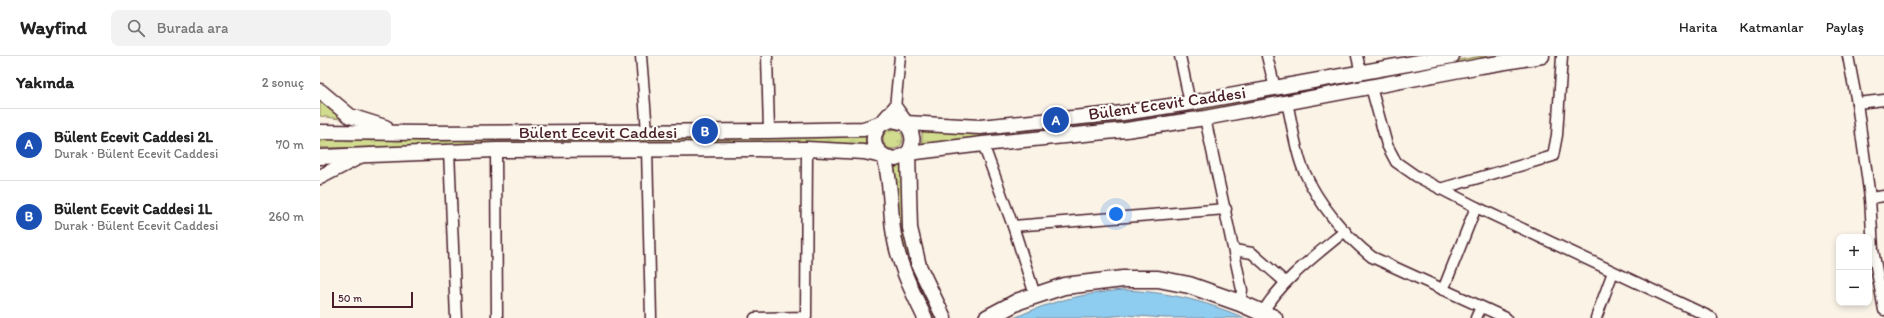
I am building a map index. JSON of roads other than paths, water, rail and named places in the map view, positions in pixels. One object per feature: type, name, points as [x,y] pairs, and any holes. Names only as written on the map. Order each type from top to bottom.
[{"type":"main road","name":"Bülent Ecevit Caddesi","points":[[320,132],[423,133],[769,131],[863,129],[892,120],[905,123],[980,128],[1123,113],[1190,104],[1452,56]]},
{"type":"main road","name":"Bülent Ecevit Caddesi","points":[[320,157],[364,154],[496,150],[807,149],[864,152],[896,159],[908,153],[1126,130],[1205,118],[1542,56]]},
{"type":"main road","points":[[320,91],[350,116],[374,125],[423,133]]},
{"type":"main road","points":[[925,318],[903,272],[893,230],[888,172],[884,156],[879,152],[874,141],[876,129],[896,108],[913,134],[912,147],[908,153],[910,228],[919,266],[944,318]]},
{"type":"main road","points":[[320,177],[364,154]]},
{"type":"main road","points":[[987,318],[1018,302],[1064,286],[1123,279],[1158,280],[1189,285],[1240,303],[1268,315]]},
{"type":"street","points":[[641,56],[647,131]]},
{"type":"street","points":[[767,56],[769,131]]},
{"type":"street","points":[[896,108],[900,56]]},
{"type":"street","points":[[1180,56],[1190,104]]},
{"type":"street","points":[[1267,56],[1275,88]]},
{"type":"street","points":[[1357,56],[1361,73]]},
{"type":"street","points":[[1440,189],[1553,156],[1557,135],[1562,56]]},
{"type":"street","points":[[1848,56],[1857,103],[1870,198],[1874,250],[1884,310]]},
{"type":"street","points":[[1371,87],[1387,145],[1396,162],[1416,176],[1476,207],[1712,318]]},
{"type":"street","points":[[1857,103],[1884,100]]},
{"type":"street","points":[[1287,103],[1303,170],[1318,197],[1354,244],[1372,257],[1506,318]]},
{"type":"street","points":[[1205,118],[1226,209],[1242,290],[1240,303]]},
{"type":"street","points":[[983,144],[1013,226],[1035,295]]},
{"type":"street","points":[[647,149],[651,318]]},
{"type":"street","points":[[755,318],[806,318],[807,149]]},
{"type":"street","points":[[496,150],[497,318]]},
{"type":"street","points":[[449,151],[456,318]]},
{"type":"street","points":[[1870,198],[1884,196]]},
{"type":"street","points":[[1443,290],[1476,207]]},
{"type":"street","points":[[1013,226],[1226,209]]},
{"type":"street","points":[[1268,315],[1276,291],[1345,231]]},
{"type":"street","points":[[1874,250],[1884,249]]},
{"type":"street","points":[[1234,250],[1252,253],[1285,282]]},
{"type":"street","points":[[1596,318],[1613,272]]},
{"type":"street","points":[[1476,318],[1481,307]]},
{"type":"water","points":[[1122,290],[1185,298],[1214,306],[1245,318],[1165,318],[1126,315],[1092,318],[1014,318],[1041,307],[1067,299]]},
{"type":"place","name":"Bülent Ecevit Caddesi 2L","points":[[1056,120]]},
{"type":"place","name":"Bülent Ecevit Caddesi 1L","points":[[705,131]]}]
